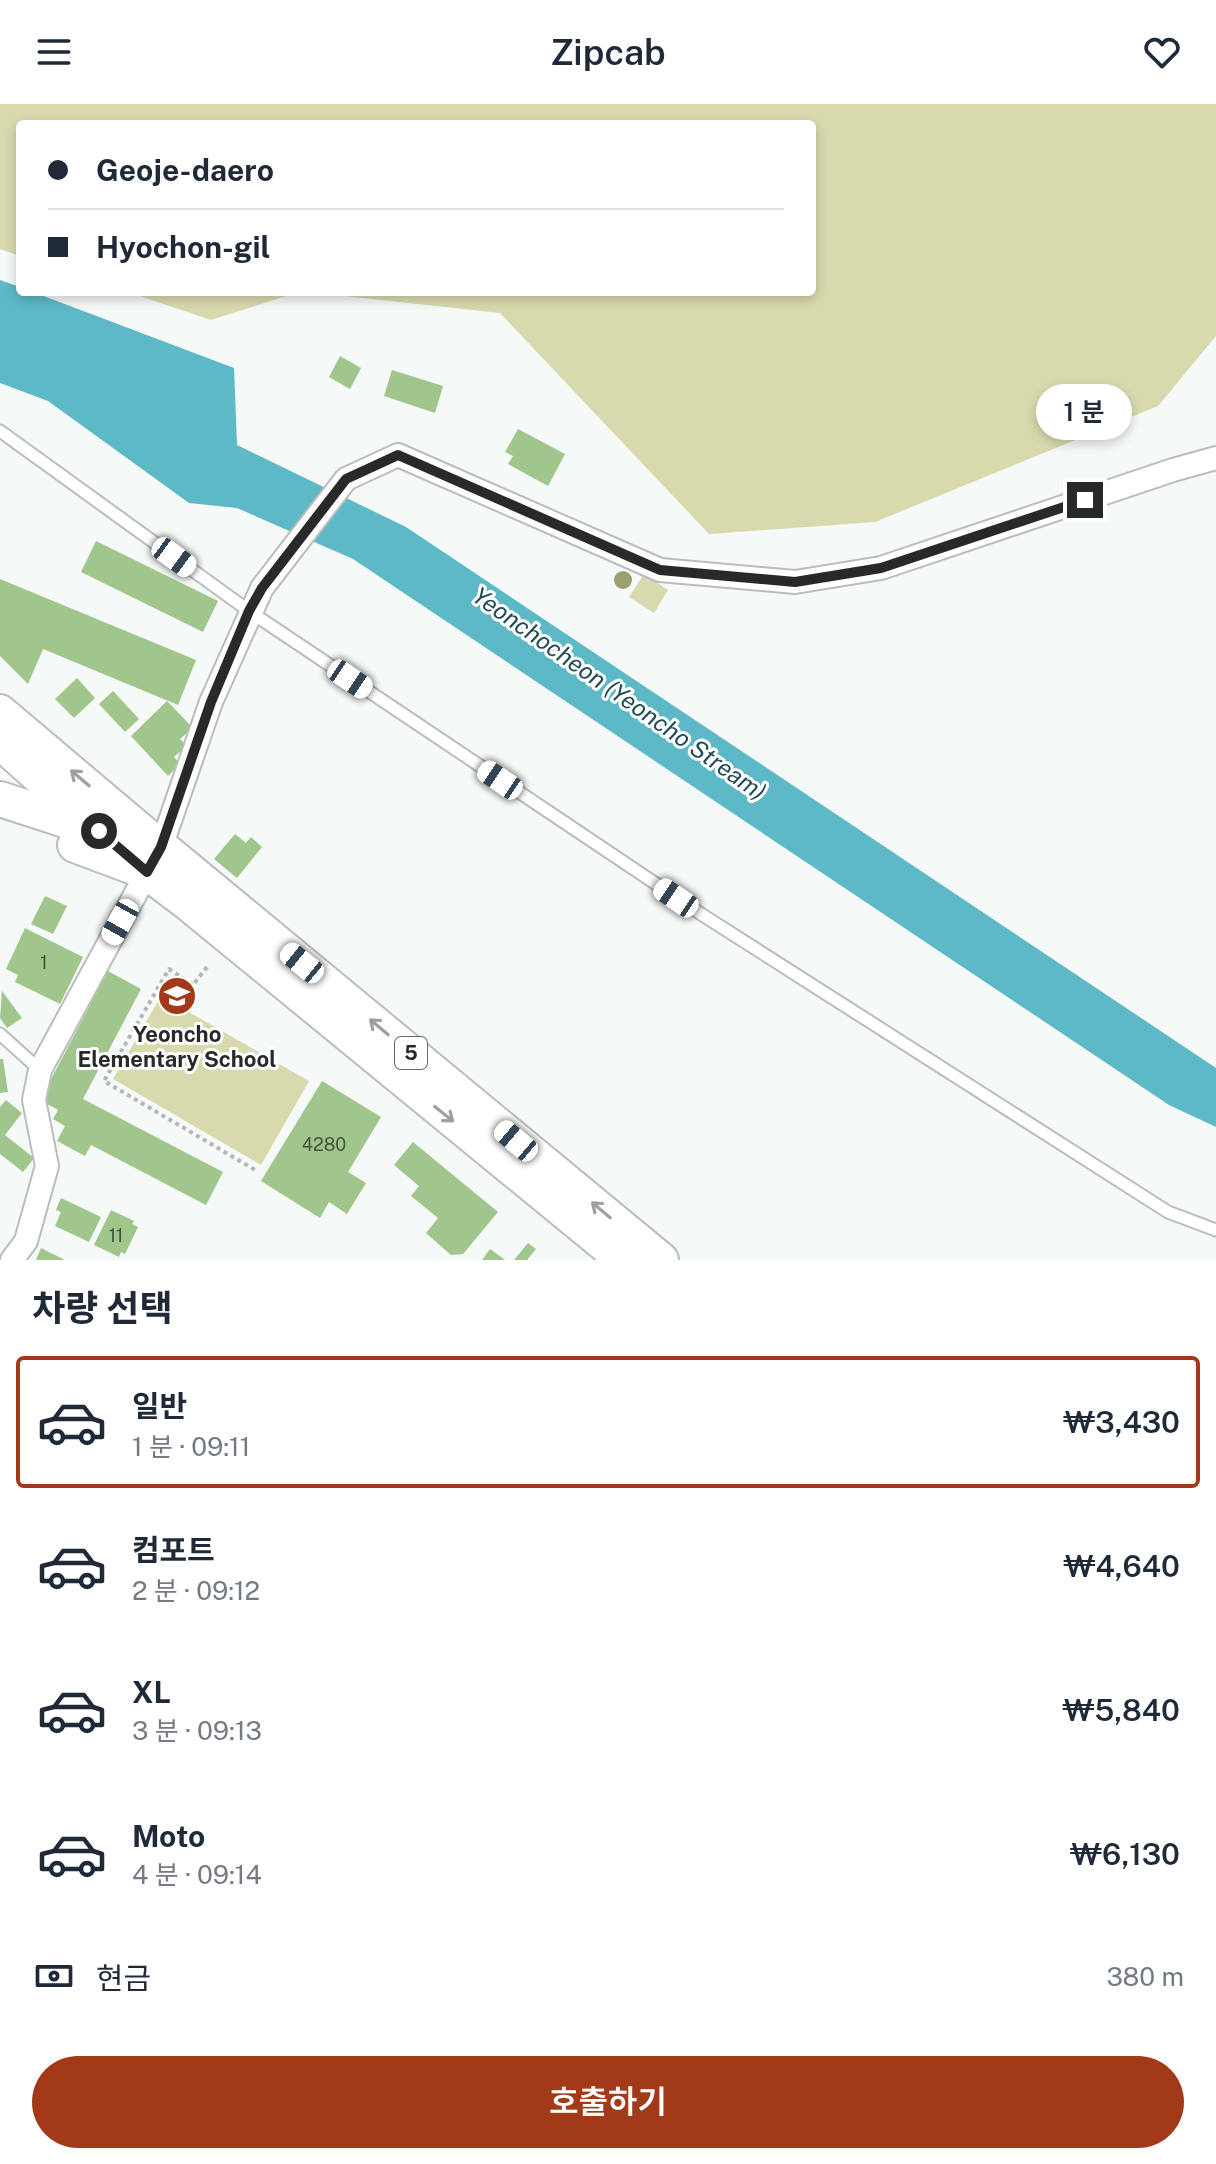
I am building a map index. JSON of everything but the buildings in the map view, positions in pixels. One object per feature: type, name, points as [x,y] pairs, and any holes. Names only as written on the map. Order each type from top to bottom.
[{"type":"main road","points":[[0,711],[154,860]]},
{"type":"main road","points":[[0,743],[99,831]]},
{"type":"main road","points":[[0,799],[99,831],[154,860]]},
{"type":"main road","points":[[0,820],[101,853],[154,860]]},
{"type":"main road","name":"5","points":[[154,860],[211,921],[624,1260]]},
{"type":"main road","name":"5","points":[[154,860],[661,1260]]},
{"type":"street","points":[[12,1260],[26,1241],[47,1166],[34,1100],[40,1070],[154,860],[211,702],[249,611],[262,588],[346,479],[398,455],[660,570],[795,582],[881,568],[1216,458]]},
{"type":"lane","points":[[0,431],[249,611],[701,914],[1168,1212],[1216,1230]]},
{"type":"lane","points":[[0,1034],[40,1070]]},
{"type":"path","points":[[207,967],[193,985],[169,969],[104,1081],[257,1171]]},
{"type":"green space","points":[[0,104],[1216,104],[1216,336],[1158,406],[875,522],[709,534],[500,313],[345,296],[816,296],[816,120],[16,120],[16,255],[0,249]]},
{"type":"green space","points":[[140,296],[286,296],[211,320]]},
{"type":"green space","points":[[644,574],[668,590],[654,613],[629,597]]},
{"type":"green space","points":[[161,996],[309,1081],[261,1165],[113,1079]]},
{"type":"water","name":"Yeonchocheon (Yeoncho Stream)","points":[[0,280],[16,286],[16,296],[44,296],[234,368],[237,445],[406,527],[1216,1068],[1216,1127],[1169,1105],[353,559],[237,508],[189,503],[48,401],[0,383]]},
{"type":"place","name":"Yeoncho Elementary School","points":[[177,996]]},
{"type":"route","points":[[99,831],[147,872],[161,847],[211,702],[249,611],[262,588],[346,479],[398,455],[660,570],[795,582],[881,568],[1085,500]]}]
